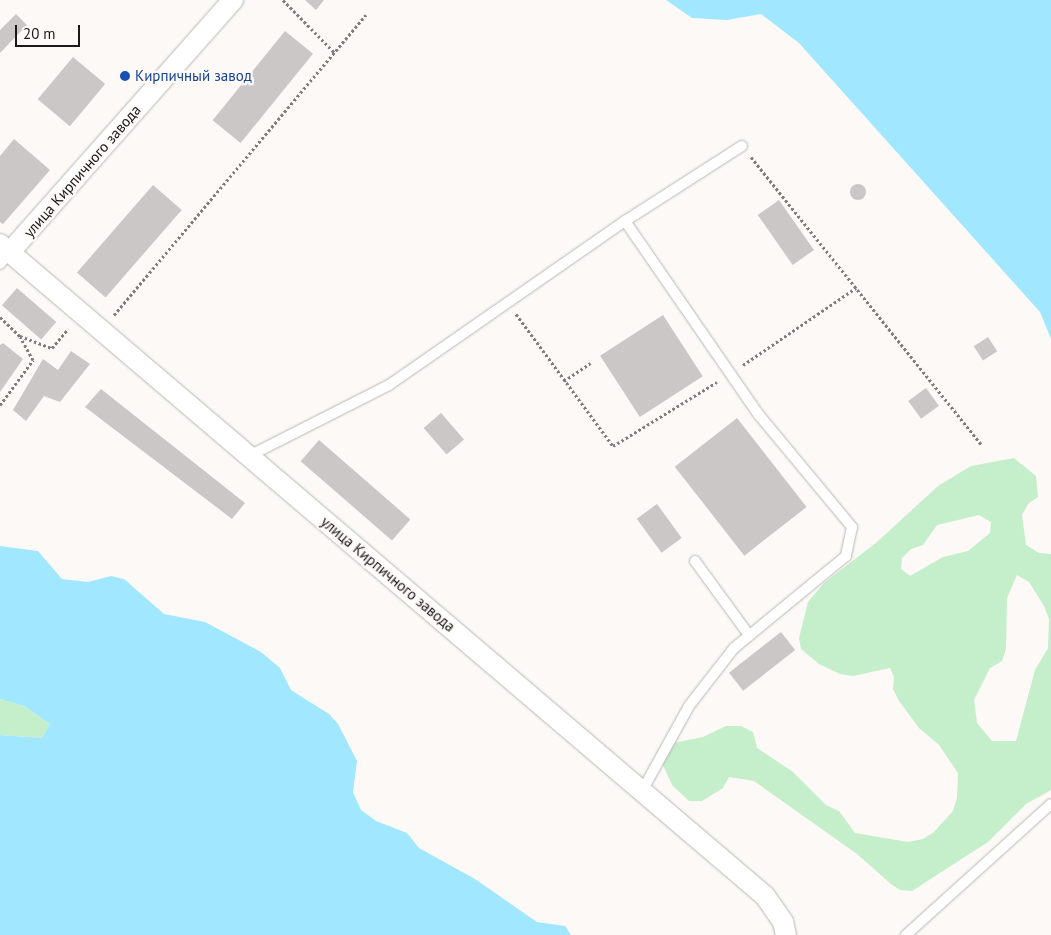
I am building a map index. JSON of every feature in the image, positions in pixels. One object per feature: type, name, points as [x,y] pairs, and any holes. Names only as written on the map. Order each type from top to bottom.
[{"type":"street","name":"улица Кирпичного завода","points":[[233,0],[3,253],[82,313],[765,896],[783,922],[786,935]]},
{"type":"lane","points":[[249,456],[389,385],[625,221],[742,146]]},
{"type":"lane","points":[[625,221],[760,415],[852,527],[846,556],[734,648],[689,706],[642,791]]},
{"type":"lane","points":[[695,561],[749,635]]},
{"type":"lane","points":[[906,935],[1051,804]]},
{"type":"path","points":[[283,0],[334,52]]},
{"type":"path","points":[[102,331],[120,306],[366,15]]},
{"type":"path","points":[[742,146],[982,445]]},
{"type":"path","points":[[507,302],[613,446],[730,373],[856,288]]},
{"type":"path","points":[[20,336],[52,348],[82,313]]},
{"type":"path","points":[[0,317],[20,336],[33,360],[0,405]]},
{"type":"path","points":[[564,380],[591,363]]},
{"type":"green space","points":[[1014,458],[1036,476],[1038,497],[1028,504],[1022,515],[1026,545],[1039,553],[1051,554],[1051,790],[1026,804],[988,842],[912,891],[900,890],[891,884],[857,854],[754,781],[729,777],[723,788],[702,801],[689,801],[672,785],[662,763],[673,743],[703,737],[726,726],[741,726],[753,732],[757,748],[793,772],[826,805],[839,811],[855,833],[908,842],[923,839],[934,832],[953,811],[957,798],[958,773],[939,745],[919,728],[899,701],[893,689],[894,677],[890,668],[853,676],[840,674],[819,664],[801,649],[799,638],[808,602],[824,583],[877,542],[938,486],[971,466]],"holes":[[[979,515],[991,522],[990,533],[968,551],[943,557],[910,576],[901,569],[902,558],[911,549],[923,545],[937,525]],[[1017,575],[1029,582],[1044,606],[1049,619],[1048,648],[1035,670],[1016,741],[992,741],[977,723],[974,700],[990,668],[1002,661],[1006,649],[1007,598]]]},
{"type":"green space","points":[[0,699],[24,706],[50,724],[42,738],[0,735]]},
{"type":"water","points":[[666,0],[1051,0],[1051,339],[1040,312],[799,43],[761,14],[727,20],[692,18]]},
{"type":"water","points":[[0,546],[38,551],[62,579],[88,582],[111,576],[124,579],[164,614],[205,622],[261,652],[280,668],[291,690],[329,714],[338,724],[357,761],[353,792],[361,810],[376,821],[407,833],[419,848],[475,879],[537,922],[565,926],[571,935],[0,935],[0,735],[42,738],[50,724],[24,706],[0,699]]},
{"type":"building","points":[[305,0],[324,0],[316,10]]},
{"type":"building","points":[[16,14],[27,25],[0,53],[0,30]]},
{"type":"building","points":[[285,31],[313,54],[241,143],[213,120]]},
{"type":"building","points":[[73,57],[105,84],[70,126],[38,99]]},
{"type":"building","points":[[14,139],[50,170],[3,224],[0,222],[0,156]]},
{"type":"building","points":[[855,184],[861,184],[866,189],[864,198],[855,200],[850,195],[850,189]]},
{"type":"building","points":[[153,185],[182,210],[106,297],[77,273]]},
{"type":"building","points":[[779,200],[814,250],[793,265],[758,215]]},
{"type":"building","points":[[17,288],[56,322],[41,339],[2,305]]},
{"type":"building","points":[[663,315],[703,376],[640,417],[600,356]]},
{"type":"building","points":[[988,337],[997,351],[983,361],[974,346]]},
{"type":"building","points":[[3,343],[23,359],[0,392],[0,345]]},
{"type":"building","points":[[71,351],[90,364],[60,402],[44,396],[26,421],[13,410],[43,359],[58,370]]},
{"type":"building","points":[[926,388],[939,406],[921,419],[908,401]]},
{"type":"building","points":[[101,389],[245,503],[232,519],[85,407]]},
{"type":"building","points":[[441,413],[464,439],[447,455],[424,428]]},
{"type":"building","points":[[737,418],[807,507],[744,556],[675,467]]},
{"type":"building","points":[[319,440],[410,519],[392,541],[301,461]]},
{"type":"building","points":[[657,504],[682,538],[661,553],[637,519]]},
{"type":"building","points":[[781,632],[795,650],[743,691],[729,673]]},
{"type":"place","name":"Кирпичный завод","points":[[125,76]]}]
